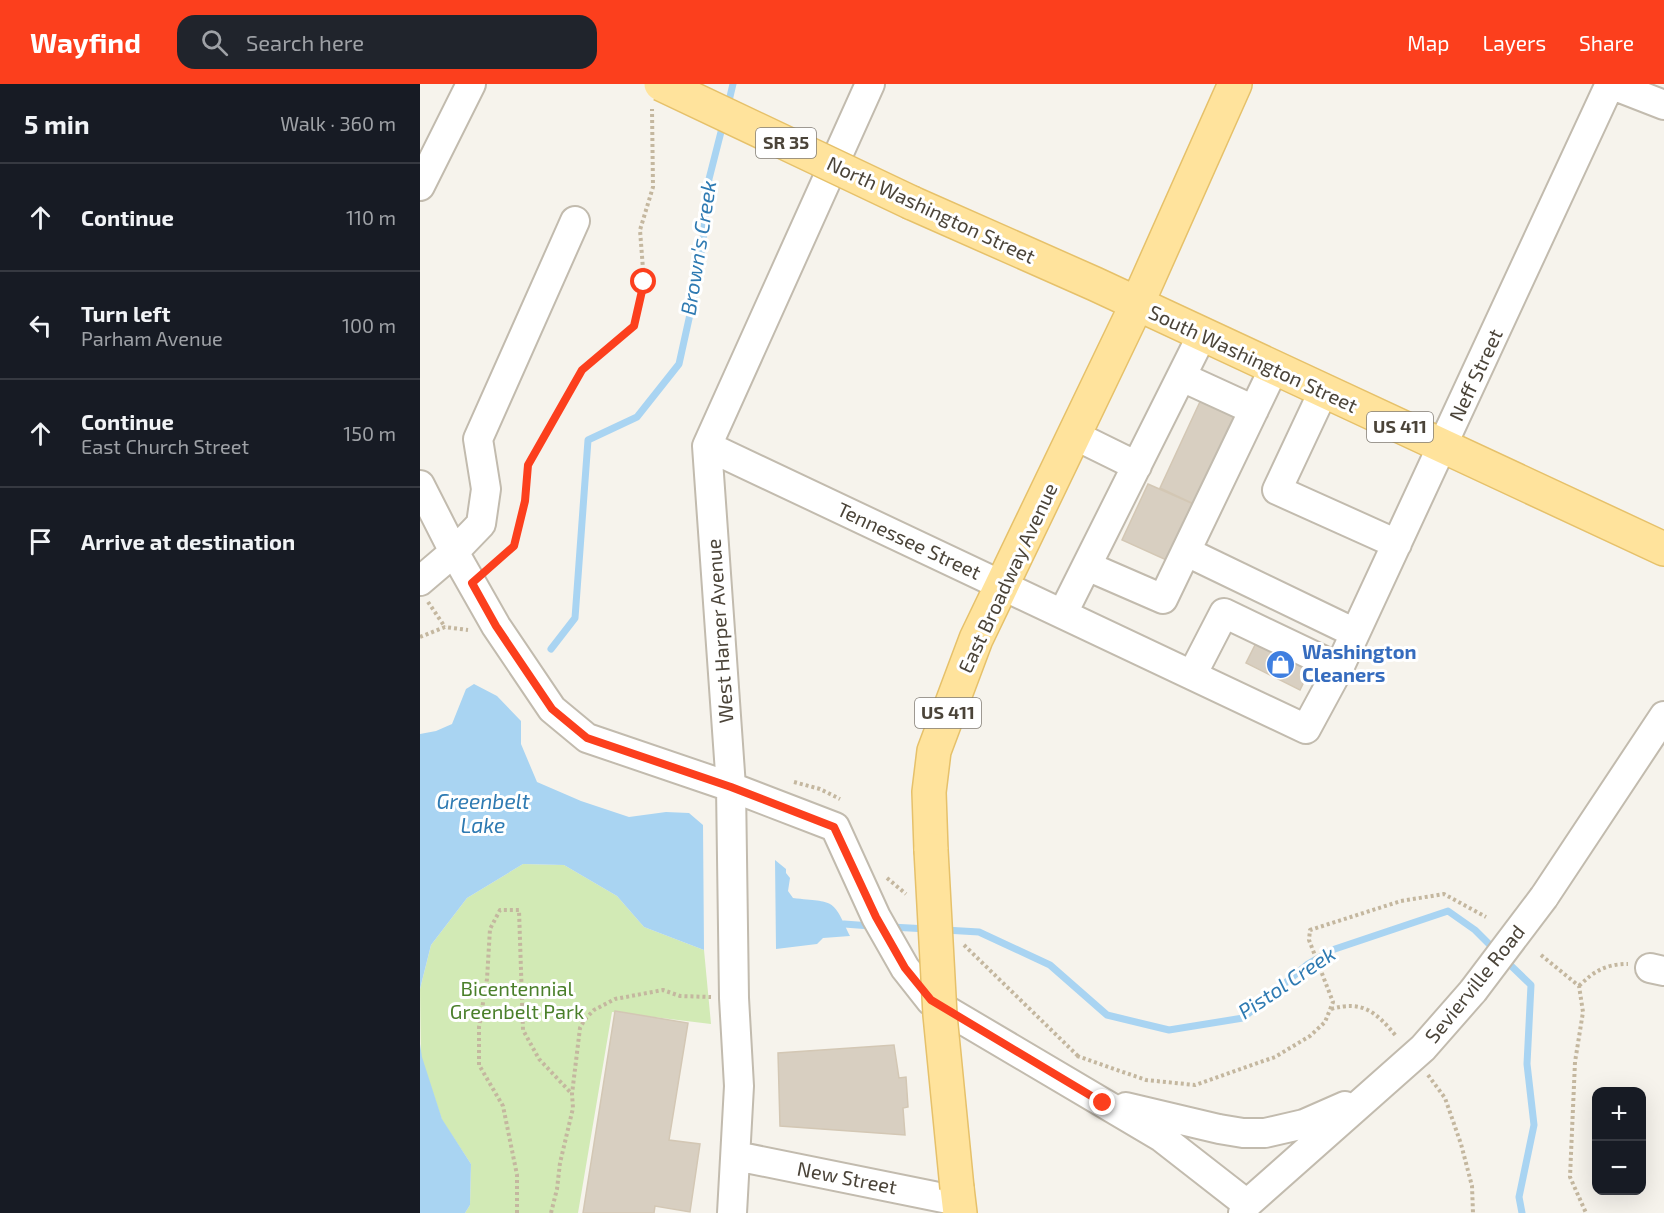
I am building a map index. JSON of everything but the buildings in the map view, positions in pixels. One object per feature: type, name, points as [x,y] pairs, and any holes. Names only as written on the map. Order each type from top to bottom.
[{"type":"main road","name":"East Broadway Avenue","points":[[958,1200],[940,1015],[931,850],[929,792],[934,751],[976,639],[1137,304],[1235,84]]},
{"type":"main road","name":"North Washington Street","points":[[656,95],[912,203],[1137,304]]},
{"type":"main road","name":"South Washington Street","points":[[1137,304],[1664,549]]},
{"type":"street","points":[[420,186],[471,84]]},
{"type":"street","name":"West Harper Avenue","points":[[732,1213],[739,1086],[734,998],[731,787],[707,446],[870,84]]},
{"type":"street","points":[[1610,84],[1664,105]]},
{"type":"street","name":"Neff Street","points":[[1306,729],[1339,668],[1610,84]]},
{"type":"street","points":[[422,589],[481,524],[486,489],[478,440],[575,221]]},
{"type":"street","points":[[1063,613],[1202,335]]},
{"type":"street","points":[[1087,566],[1163,599],[1274,368]]},
{"type":"street","points":[[1182,377],[1254,410]]},
{"type":"street","points":[[1323,392],[1277,490],[1397,544]]},
{"type":"street","points":[[1074,435],[1137,466]]},
{"type":"street","name":"Tennessee Street","points":[[707,446],[1306,729]]},
{"type":"street","points":[[420,485],[454,552],[496,626],[552,709],[587,738],[731,787],[834,827],[876,917],[905,968],[931,1000],[1161,1137],[1245,1208]]},
{"type":"street","points":[[1187,552],[1355,633]]},
{"type":"street","points":[[1192,675],[1224,613],[1339,668]]},
{"type":"street","name":"Sevierville Road","points":[[1245,1208],[1423,1048],[1473,991],[1544,897],[1664,716]]},
{"type":"street","points":[[1103,1103],[1219,1129],[1243,1133],[1265,1133],[1304,1124],[1371,1094]]},
{"type":"street","name":"New Street","points":[[736,1156],[958,1200]]},
{"type":"path","points":[[472,583],[514,546],[525,501],[528,465],[582,370],[634,326],[644,282],[640,230],[653,187],[656,95]]},
{"type":"path","points":[[422,589],[445,627]]},
{"type":"path","points":[[420,637],[445,627],[483,632],[496,626]]},
{"type":"path","points":[[788,780],[820,789],[846,803]]},
{"type":"path","points":[[884,876],[888,885]]},
{"type":"path","points":[[1062,1051],[1146,1080],[1195,1085],[1275,1057],[1310,1036],[1325,1022],[1333,1002],[1309,940],[1310,930],[1401,901],[1444,894],[1486,916]]},
{"type":"path","points":[[517,1213],[517,1175],[503,1106],[479,1065],[479,1027],[487,979],[490,929],[500,910],[519,910],[523,1030],[539,1059],[572,1094]]},
{"type":"path","points":[[1540,955],[1579,986],[1582,1012],[1575,1062],[1570,1176],[1586,1213]]},
{"type":"path","points":[[981,961],[1077,1056]]},
{"type":"path","points":[[1579,986],[1590,975],[1613,964],[1657,969]]},
{"type":"path","points":[[551,1213],[573,1108],[572,1094],[580,1028],[585,1019],[594,1010],[615,999],[663,990],[680,996],[734,998]]},
{"type":"path","points":[[1330,1009],[1347,1005],[1372,1011],[1382,1018],[1396,1036]]},
{"type":"path","points":[[1428,1074],[1445,1098],[1461,1144],[1472,1186],[1473,1213]]},
{"type":"green space","name":"Bicentennial Greenbelt Park","points":[[523,864],[564,865],[617,896],[644,927],[704,950],[711,1024],[612,1012],[578,1213],[465,1213],[470,1205],[471,1164],[442,1120],[421,1057],[420,989],[431,945],[467,898]]},
{"type":"water","name":"Greenbelt Lake","points":[[474,684],[497,696],[521,721],[521,744],[537,782],[581,801],[629,817],[666,812],[689,813],[703,825],[704,950],[644,927],[617,896],[564,865],[523,864],[467,898],[431,945],[420,989],[420,734],[436,731],[452,724],[466,689]]},
{"type":"water","points":[[775,860],[786,869],[790,878],[788,891],[793,898],[830,904],[839,914],[850,936],[823,938],[817,944],[776,949]]},
{"type":"water","points":[[420,1044],[442,1119],[471,1164],[470,1205],[465,1213],[420,1213]]},
{"type":"waterway","name":"Brown's Creek","points":[[728,105],[733,84]]},
{"type":"waterway","name":"Brown's Creek","points":[[551,649],[575,618],[588,440],[637,417],[679,364],[700,269],[709,179],[723,124]]},
{"type":"waterway","name":"Pistol Creek","points":[[945,930],[979,932],[1050,965],[1107,1015],[1169,1030],[1243,1018],[1308,964],[1332,950],[1448,911],[1475,930],[1496,951]]},
{"type":"waterway","name":"Pistol Creek","points":[[844,924],[871,926]]},
{"type":"waterway","name":"Pistol Creek","points":[[891,927],[928,929]]},
{"type":"waterway","name":"Pistol Creek","points":[[1504,959],[1531,985],[1527,1064],[1534,1125],[1519,1197],[1522,1213]]},
{"type":"place","name":"Washington Cleaners","points":[[1281,664]]},
{"type":"route","points":[[644,282],[634,326],[582,370],[528,465],[525,501],[514,546],[472,583],[496,626],[552,709],[587,738],[731,787],[834,827],[876,917],[905,968],[931,1000],[1103,1103]]}]
